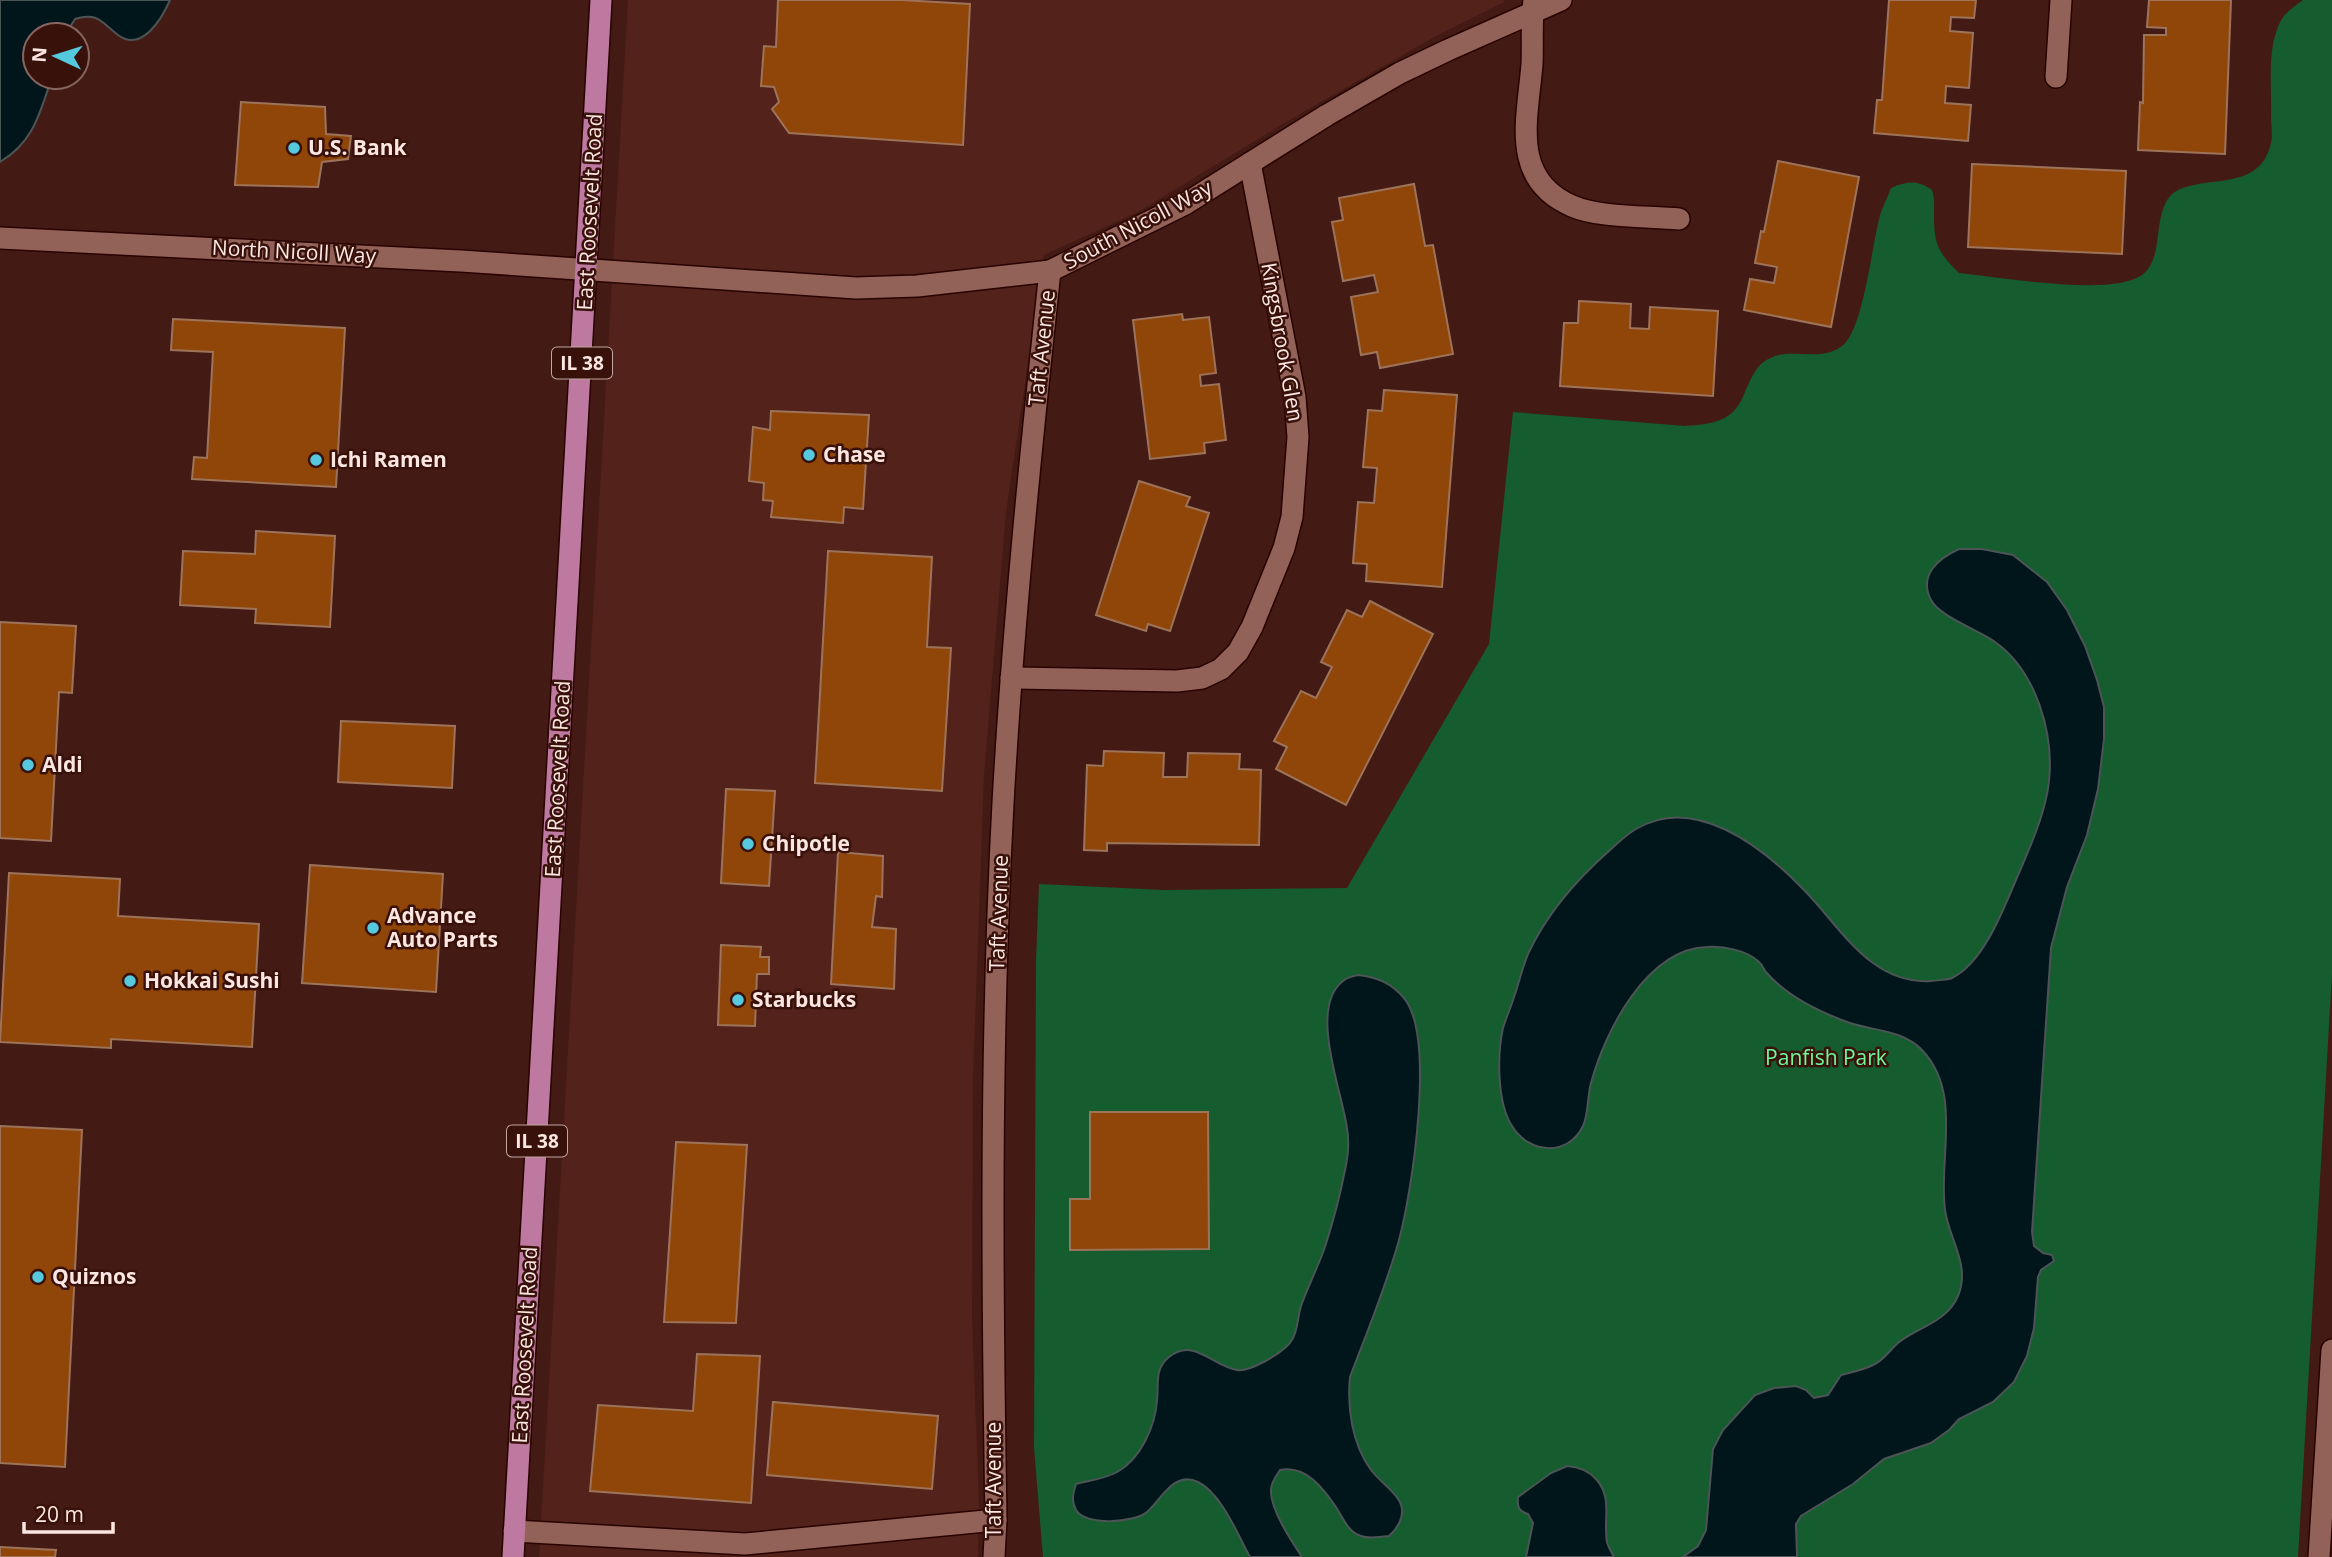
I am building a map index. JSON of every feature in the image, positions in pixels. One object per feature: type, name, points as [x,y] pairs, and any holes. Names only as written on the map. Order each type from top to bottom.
[{"type":"main road","name":"East Roosevelt Road","points":[[513,1557],[601,0]]},
{"type":"street","name":"South Nicoll Way","points":[[587,269],[856,288],[917,286],[1051,271],[1185,204],[1327,115],[1400,73],[1534,6],[1561,0]]},
{"type":"street","points":[[2056,77],[2061,0]]},
{"type":"street","points":[[1534,6],[1525,143],[1539,180],[1555,196],[1573,206],[1595,212],[1679,219]]},
{"type":"street","name":"Kingsbrook Glen","points":[[1011,678],[1177,681],[1202,678],[1221,669],[1238,652],[1252,627],[1283,548],[1292,517],[1298,437],[1295,397],[1250,163]]},
{"type":"street","name":"North Nicoll Way","points":[[0,238],[587,269]]},
{"type":"street","name":"Taft Avenue","points":[[994,1557],[994,1083],[998,922],[1011,678],[1028,474],[1051,271]]},
{"type":"street","points":[[2319,1557],[2332,1350]]},
{"type":"street","points":[[514,1531],[745,1544],[996,1520]]},
{"type":"shaded area","points":[[0,0],[170,0],[150,31],[135,40],[118,35],[99,20],[89,17],[74,21],[21,21],[21,91],[47,91],[28,136],[12,154],[0,162]]},
{"type":"shaded area","points":[[628,0],[1505,0],[1436,36],[1286,122],[1138,212],[1044,255],[1006,512],[984,775],[973,1078],[972,1318],[979,1503],[978,1557],[539,1557]]},
{"type":"shaded area","points":[[1959,549],[1982,549],[2013,555],[2047,582],[2067,610],[2085,646],[2104,707],[2104,739],[2098,789],[2087,835],[2067,887],[2051,948],[2032,1232],[2034,1246],[2043,1253],[2052,1255],[2054,1261],[2041,1270],[2038,1277],[2034,1328],[2027,1356],[2014,1382],[1993,1402],[1959,1419],[1931,1443],[1884,1459],[1853,1484],[1801,1516],[1796,1524],[1797,1557],[1683,1557],[1698,1546],[1706,1530],[1713,1449],[1723,1430],[1755,1395],[1774,1388],[1796,1386],[1806,1390],[1814,1398],[1828,1395],[1841,1375],[1877,1363],[1906,1337],[1947,1312],[1958,1296],[1961,1263],[1945,1210],[1946,1127],[1942,1086],[1934,1067],[1922,1050],[1906,1038],[1827,1014],[1783,988],[1748,954],[1727,948],[1707,947],[1685,951],[1665,962],[1647,977],[1631,997],[1606,1041],[1590,1088],[1583,1126],[1568,1143],[1548,1148],[1528,1142],[1519,1135],[1507,1116],[1500,1078],[1503,1028],[1528,954],[1553,911],[1586,873],[1623,839],[1636,829],[1658,820],[1681,818],[1703,821],[1747,841],[1785,871],[1857,949],[1890,973],[1909,980],[1948,979],[1964,970],[1976,958],[1994,928],[2035,835],[2047,792],[2050,762],[2045,724],[2039,704],[2021,669],[1995,642],[1942,612],[1931,600],[1927,583],[1929,575],[1938,562]]},
{"type":"shaded area","points":[[1358,975],[1383,982],[1404,998],[1414,1018],[1419,1046],[1420,1079],[1415,1153],[1404,1217],[1388,1275],[1350,1377],[1349,1389],[1352,1425],[1359,1449],[1371,1470],[1400,1502],[1402,1516],[1398,1525],[1389,1536],[1375,1538],[1356,1534],[1313,1480],[1306,1474],[1289,1469],[1280,1470],[1275,1477],[1271,1487],[1272,1498],[1282,1525],[1302,1557],[1250,1557],[1214,1495],[1206,1487],[1189,1479],[1175,1483],[1147,1512],[1132,1519],[1099,1521],[1081,1515],[1073,1503],[1076,1484],[1117,1472],[1140,1450],[1156,1411],[1159,1372],[1169,1357],[1178,1352],[1195,1351],[1228,1367],[1243,1370],[1271,1358],[1294,1337],[1301,1306],[1331,1228],[1346,1165],[1347,1128],[1330,1051],[1328,1010],[1333,994],[1343,981]]},
{"type":"shaded area","points":[[1567,1466],[1586,1471],[1601,1486],[1606,1501],[1607,1542],[1614,1557],[1526,1557],[1533,1523],[1528,1514],[1519,1508],[1518,1497],[1551,1473]]},
{"type":"green space","name":"Panfish Park","points":[[2303,0],[2332,0],[2332,974],[2298,1557],[1043,1557],[1034,1447],[1036,960],[1039,884],[1164,890],[1347,888],[1489,644],[1513,412],[1685,426],[1721,420],[1735,410],[1761,364],[1781,355],[1822,354],[1832,351],[1842,346],[1850,337],[1862,304],[1881,212],[1891,188],[1902,184],[1922,184],[1932,190],[1937,243],[1943,255],[1959,273],[2081,285],[2106,285],[2142,275],[2153,260],[2164,206],[2172,194],[2191,186],[2245,175],[2265,158],[2272,137],[2272,48],[2282,19]]},
{"type":"building","points":[[778,0],[902,0],[970,4],[963,145],[789,133],[772,109],[779,102],[774,87],[761,86],[764,46],[776,47]]},
{"type":"building","points":[[1889,0],[1976,0],[1974,18],[1951,17],[1950,31],[1973,33],[1969,88],[1946,86],[1945,103],[1971,105],[1968,141],[1874,133],[1877,100],[1882,100]]},
{"type":"building","points":[[2149,0],[2231,0],[2225,154],[2138,150],[2140,102],[2143,103],[2144,35],[2166,35],[2166,28],[2147,27]]},
{"type":"building","name":"U.S. Bank","points":[[241,102],[325,107],[326,134],[351,136],[348,159],[322,162],[318,187],[235,185]]},
{"type":"building","points":[[1778,161],[1859,177],[1831,327],[1744,310],[1750,279],[1774,283],[1777,267],[1755,263]]},
{"type":"building","points":[[1972,164],[2126,171],[2122,254],[1968,247]]},
{"type":"building","points":[[1414,184],[1425,246],[1433,245],[1453,354],[1380,368],[1377,352],[1361,355],[1351,297],[1378,292],[1374,275],[1343,281],[1332,222],[1343,220],[1339,198]]},
{"type":"building","points":[[1579,301],[1631,304],[1630,328],[1649,329],[1650,307],[1718,311],[1713,396],[1560,386],[1564,323],[1578,323]]},
{"type":"building","points":[[1182,314],[1183,320],[1209,317],[1216,373],[1200,375],[1201,386],[1219,384],[1226,440],[1204,443],[1205,453],[1150,459],[1133,320]]},
{"type":"building","points":[[173,319],[345,328],[336,487],[192,479],[194,457],[207,458],[213,352],[171,350]]},
{"type":"building","points":[[1384,390],[1457,395],[1442,587],[1366,581],[1367,564],[1353,563],[1358,502],[1374,503],[1377,468],[1363,467],[1368,410],[1382,411]]},
{"type":"building","name":"Chase","points":[[771,411],[869,415],[863,509],[844,507],[843,523],[771,517],[773,501],[763,500],[764,483],[749,481],[753,427],[770,430]]},
{"type":"building","points":[[1139,481],[1190,497],[1186,506],[1209,513],[1170,631],[1148,624],[1146,631],[1096,615]]},
{"type":"building","points":[[256,531],[335,536],[330,627],[255,623],[256,609],[180,605],[183,551],[255,554]]},
{"type":"building","points":[[828,551],[932,557],[927,647],[951,648],[942,791],[815,783]]},
{"type":"building","points":[[1370,601],[1433,634],[1346,805],[1276,769],[1287,747],[1274,741],[1301,691],[1316,698],[1332,667],[1321,662],[1347,610],[1362,617]]},
{"type":"building","name":"Aldi","points":[[0,622],[76,626],[72,693],[59,692],[51,841],[0,838]]},
{"type":"building","points":[[341,721],[455,726],[452,788],[338,782]]},
{"type":"building","points":[[1104,751],[1164,753],[1163,777],[1187,777],[1188,753],[1240,754],[1239,769],[1261,770],[1259,845],[1107,843],[1107,851],[1084,850],[1087,765],[1103,766]]},
{"type":"building","points":[[726,789],[775,791],[769,886],[721,883]]},
{"type":"building","points":[[838,852],[883,856],[882,897],[876,896],[872,927],[896,929],[894,989],[831,984]]},
{"type":"building","name":"Advance Auto Parts","points":[[310,865],[443,874],[436,992],[302,983]]},
{"type":"building","name":"Hokkai Sushi","points":[[9,873],[120,879],[118,916],[259,924],[252,1047],[111,1039],[111,1048],[0,1042]]},
{"type":"building","name":"Starbucks","points":[[721,945],[761,947],[760,957],[769,957],[769,974],[757,974],[755,1026],[718,1025]]},
{"type":"building","points":[[1090,1112],[1208,1112],[1209,1249],[1070,1250],[1070,1199],[1090,1199]]},
{"type":"building","points":[[0,1126],[82,1130],[65,1467],[0,1463]]},
{"type":"building","points":[[676,1142],[747,1145],[736,1323],[664,1322]]},
{"type":"building","points":[[697,1354],[760,1356],[751,1503],[590,1491],[598,1405],[693,1411]]},
{"type":"building","points":[[773,1402],[938,1416],[932,1489],[767,1475]]},
{"type":"building","points":[[0,1547],[56,1550],[55,1557],[0,1557]]},
{"type":"place","name":"U.S. Bank","points":[[294,148]]},
{"type":"place","name":"Chase","points":[[809,455]]},
{"type":"place","name":"Ichi Ramen","points":[[316,460]]},
{"type":"place","name":"Aldi","points":[[28,765]]},
{"type":"place","name":"Chipotle","points":[[748,844]]},
{"type":"place","name":"Advance Auto Parts","points":[[373,928]]},
{"type":"place","name":"Hokkai Sushi","points":[[130,981]]},
{"type":"place","name":"Starbucks","points":[[738,1000]]},
{"type":"place","name":"Quiznos","points":[[38,1277]]}]
